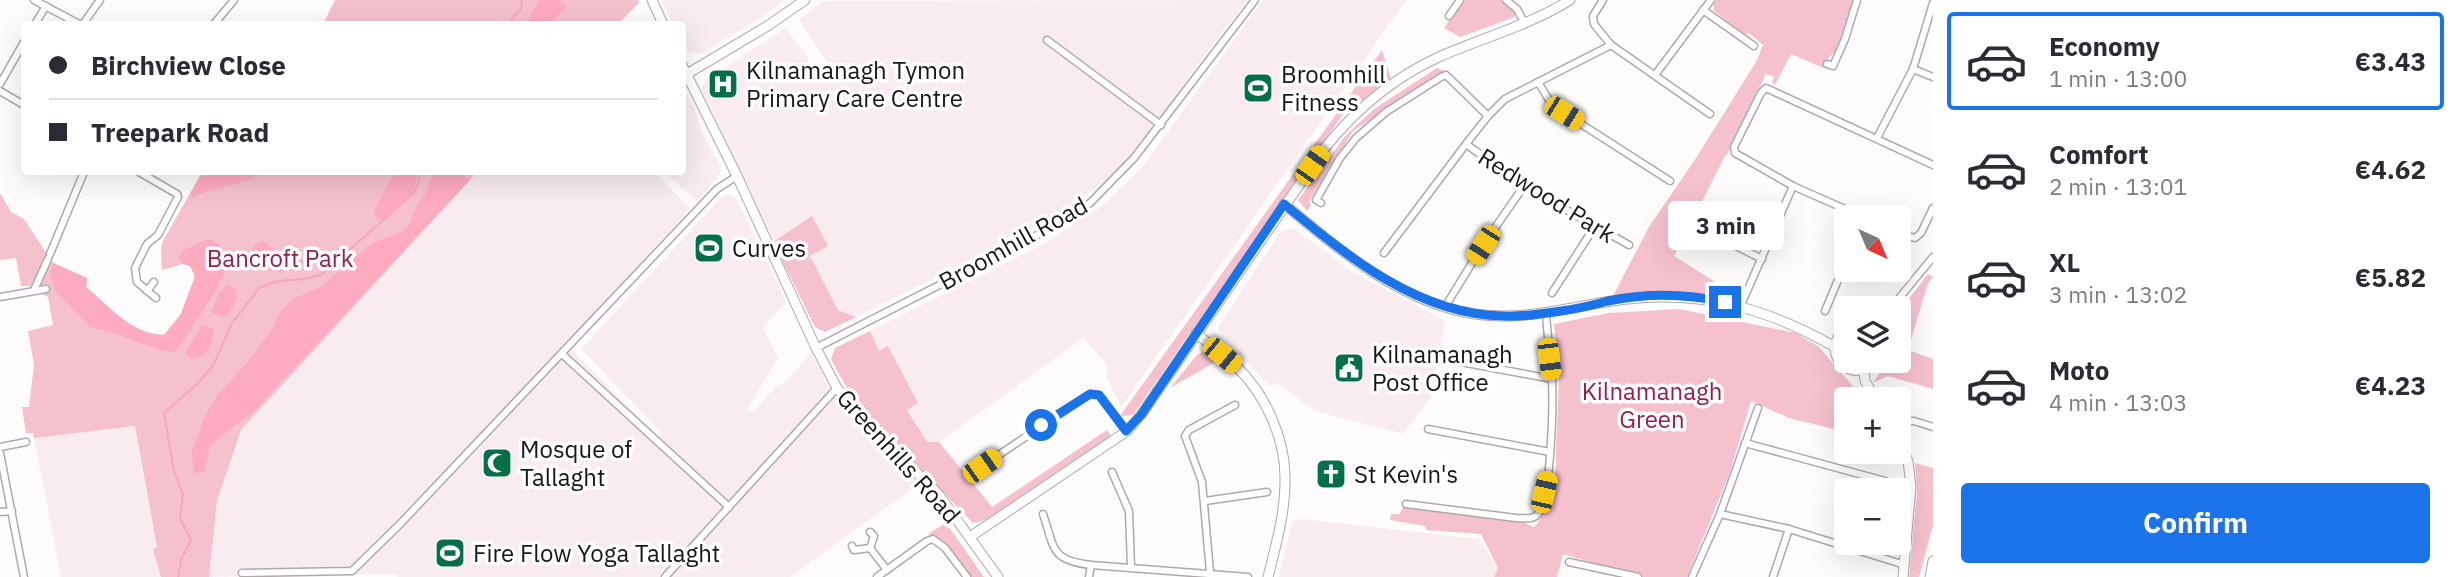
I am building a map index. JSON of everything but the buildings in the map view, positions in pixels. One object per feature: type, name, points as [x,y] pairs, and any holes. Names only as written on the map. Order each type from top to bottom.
[{"type":"street","points":[[34,0],[75,21]]},
{"type":"street","points":[[83,21],[100,0]]},
{"type":"street","points":[[216,21],[234,0]]},
{"type":"street","points":[[652,0],[662,21]]},
{"type":"street","points":[[686,68],[769,25],[805,0]]},
{"type":"street","name":"Broomhill Road","points":[[816,348],[1039,234],[1090,203],[1118,176],[1161,125],[1255,0]]},
{"type":"street","points":[[1449,16],[1460,0]]},
{"type":"street","points":[[1506,0],[1517,9],[1525,24]]},
{"type":"street","points":[[970,537],[1126,431],[1141,415],[1284,204],[1339,129],[1374,97],[1439,57],[1525,24],[1570,0]]},
{"type":"street","points":[[1603,0],[1593,16],[1594,24],[1611,45],[1710,114]]},
{"type":"street","points":[[1655,75],[1711,0]]},
{"type":"street","points":[[1827,64],[1833,66],[1857,0]]},
{"type":"street","points":[[1877,138],[1913,69],[1933,3]]},
{"type":"street","points":[[37,21],[46,6]]},
{"type":"street","points":[[1703,10],[1754,46]]},
{"type":"street","points":[[1047,40],[1161,125]]},
{"type":"street","points":[[1384,253],[1488,116],[1505,99],[1611,45]]},
{"type":"street","points":[[0,83],[21,47]]},
{"type":"street","points":[[1913,69],[1933,77]]},
{"type":"street","name":"Greenhills Road","points":[[686,71],[837,388],[859,415],[939,495],[998,577]]},
{"type":"street","points":[[1321,203],[1316,200],[1340,158],[1356,138],[1386,112],[1441,77],[1446,75],[1488,116]]},
{"type":"street","points":[[1538,82],[1549,100],[1564,113],[1670,181]]},
{"type":"street","points":[[1836,205],[1793,186],[1735,153],[1734,148],[1766,86],[1933,165]]},
{"type":"street","points":[[0,91],[21,103]]},
{"type":"street","name":"Redwood Park","points":[[1466,144],[1524,186],[1629,245]]},
{"type":"street","points":[[34,290],[83,175]]},
{"type":"street","points":[[144,175],[178,197],[158,235],[147,244],[135,268],[137,282],[156,298]]},
{"type":"street","points":[[242,573],[352,571],[369,557],[717,189],[737,176]]},
{"type":"street","points":[[1445,306],[1524,186]]},
{"type":"street","points":[[1741,305],[1793,186]]},
{"type":"street","points":[[1284,204],[1371,272],[1408,291],[1474,314],[1503,316],[1546,313],[1610,301],[1673,296],[1709,299],[1741,305],[1790,323],[1834,346]]},
{"type":"street","points":[[1911,237],[1915,238],[1921,233],[1933,208]]},
{"type":"street","points":[[1552,293],[1595,226]]},
{"type":"street","points":[[1698,227],[1762,259]]},
{"type":"street","points":[[1901,296],[1932,260]]},
{"type":"street","points":[[147,290],[154,282]]},
{"type":"street","points":[[1825,311],[1837,282]]},
{"type":"street","points":[[0,297],[46,289]]},
{"type":"street","points":[[1406,503],[1531,518],[1536,516],[1541,508],[1548,477],[1552,379],[1546,313]]},
{"type":"street","points":[[1195,333],[1237,367],[1256,388],[1268,409],[1283,455],[1285,479],[1281,516],[1268,577]]},
{"type":"street","points":[[562,354],[729,507]]},
{"type":"street","points":[[1445,359],[1552,379]]},
{"type":"street","points":[[665,577],[837,388]]},
{"type":"street","points":[[982,466],[1090,394],[1099,395],[1126,431]]},
{"type":"street","points":[[1210,572],[1202,482],[1185,436],[1189,430],[1234,405]]},
{"type":"street","points":[[1692,577],[1720,514],[1758,408]]},
{"type":"street","points":[[1911,421],[1933,427]]},
{"type":"street","points":[[1429,429],[1549,452]]},
{"type":"street","points":[[0,447],[26,442]]},
{"type":"street","points":[[1745,443],[1874,478]]},
{"type":"street","points":[[0,453],[24,577]]},
{"type":"street","points":[[1903,577],[1911,487],[1908,464]]},
{"type":"street","points":[[1112,472],[1129,511],[1131,567]]},
{"type":"street","points":[[1205,501],[1267,492]]},
{"type":"street","points":[[0,512],[12,511]]},
{"type":"street","points":[[1043,514],[1057,555],[1065,560],[1091,565],[1248,577]]},
{"type":"street","points":[[1720,514],[1789,529],[1905,565]]},
{"type":"street","points":[[1773,577],[1789,529]]},
{"type":"street","points":[[870,532],[874,536],[870,548]]},
{"type":"street","points":[[877,577],[926,541],[933,539],[945,548],[967,577]]},
{"type":"street","points":[[852,547],[854,550],[870,548]]},
{"type":"street","points":[[870,548],[887,570]]},
{"type":"street","points":[[1930,577],[1933,561]]},
{"type":"street","points":[[1569,562],[1638,577]]},
{"type":"street","points":[[1089,577],[1091,565]]},
{"type":"shaded area","points":[[662,0],[784,0],[762,17],[700,54],[686,50],[686,21],[672,21]]},
{"type":"shaded area","points":[[1247,0],[1200,61],[1144,142],[1107,179],[1082,199],[1036,228],[825,332],[815,327],[701,89],[707,79],[786,28],[815,69],[827,62],[799,20],[823,1]]},
{"type":"shaded area","points":[[1263,0],[1406,0],[1121,407],[1107,378],[1107,364],[1083,338],[939,442],[927,442],[907,409],[918,403],[888,347],[879,351],[870,331],[1040,246],[1103,205],[1144,165]]},
{"type":"shaded area","points":[[686,92],[704,137],[721,166],[720,173],[698,202],[668,175],[686,175]]},
{"type":"shaded area","points":[[474,175],[657,175],[690,209],[566,344],[658,437],[662,433],[581,349],[726,194],[736,198],[786,302],[763,328],[778,358],[746,411],[753,412],[811,353],[828,386],[845,410],[920,483],[790,577],[398,577],[396,574],[378,574],[209,577],[217,501],[241,430]]},
{"type":"shaded area","points":[[1293,228],[1354,273],[1445,321],[1430,399],[1403,434],[1315,411],[1277,383],[1269,386],[1218,331],[1280,232]]},
{"type":"shaded area","points":[[135,426],[157,548],[153,549],[161,577],[61,577],[34,438]]},
{"type":"shaded area","points":[[1302,519],[1479,539],[1498,568],[1494,577],[1279,577],[1292,522]]},
{"type":"green space","points":[[335,0],[638,0],[639,3],[621,21],[324,21]]},
{"type":"green space","points":[[539,0],[561,0],[567,6],[552,21],[528,21]]},
{"type":"green space","points":[[1464,0],[1501,0],[1515,11],[1515,17],[1460,37],[1444,28]]},
{"type":"green space","points":[[1716,0],[1854,0],[1837,51],[1829,57],[1824,68],[1791,54],[1775,85],[1772,82],[1774,77],[1766,74],[1674,256],[1739,297],[1735,299],[1674,292],[1613,296],[1649,227],[1696,158],[1756,62],[1763,45],[1714,11]]},
{"type":"green space","points":[[1382,50],[1391,78],[1341,117],[1133,415],[1120,416]]},
{"type":"green space","points":[[1437,68],[1444,71],[1353,131],[1309,202],[1311,205],[1307,211],[1298,200],[1346,135],[1374,109]]},
{"type":"green space","name":"Bancroft Park","points":[[200,175],[474,175],[241,430],[217,501],[209,577],[161,577],[153,549],[157,547],[135,426],[34,438],[33,433],[26,433],[22,407],[29,407],[34,364],[28,331],[53,325],[48,297],[29,286],[21,286],[16,258],[0,260],[0,193],[11,212],[24,219],[53,263],[87,278],[86,287],[131,325],[164,335],[181,314],[195,276],[190,266],[183,264],[162,270],[163,241]]},
{"type":"green space","points":[[200,175],[260,175],[193,197],[190,195]]},
{"type":"green space","points":[[392,175],[418,175],[412,194],[382,220],[376,219],[374,211]]},
{"type":"green space","points":[[432,175],[464,175],[470,180],[256,409],[211,445],[204,472],[194,473],[192,452],[206,413],[217,396],[252,357],[274,326],[280,311],[293,299],[320,287],[374,242],[402,232],[426,193]]},
{"type":"green space","points":[[812,216],[828,246],[810,256],[838,310],[856,317],[825,332],[815,327],[773,242]]},
{"type":"green space","points":[[209,239],[224,251],[227,258],[225,271],[205,308],[175,352],[160,350],[90,327],[54,289],[50,272],[53,263],[87,278],[86,287],[131,325],[164,335],[181,314],[195,277],[190,266],[183,264],[179,257],[183,250]]},
{"type":"green space","points":[[264,241],[274,251],[289,259],[304,261],[299,268],[276,272],[262,268],[251,251],[256,244]]},
{"type":"green space","points":[[1928,274],[1933,277],[1928,283],[1911,340],[1911,296]]},
{"type":"green space","points":[[227,285],[235,289],[237,299],[228,315],[220,317],[211,312],[219,293]]},
{"type":"green space","name":"Kilnamanagh Green","points":[[1679,309],[1796,333],[1819,347],[1834,364],[1834,373],[1842,373],[1854,387],[1834,387],[1834,429],[1789,418],[1751,401],[1730,472],[1687,577],[1643,577],[1563,554],[1557,577],[1494,577],[1498,568],[1481,534],[1426,530],[1425,526],[1390,520],[1391,514],[1400,514],[1403,507],[1525,523],[1534,527],[1555,480],[1559,377],[1554,324],[1609,313]]},
{"type":"green space","points":[[202,325],[214,329],[210,345],[201,356],[190,359],[185,353]]},
{"type":"green space","points":[[870,331],[879,351],[888,346],[918,403],[907,410],[927,442],[939,442],[992,507],[1107,430],[1111,436],[986,520],[973,523],[855,402],[834,365],[831,359],[835,348]]},
{"type":"green space","points":[[1204,351],[1217,361],[1170,388],[1197,355]]},
{"type":"green space","points":[[1911,351],[1933,359],[1933,389],[1888,376],[1873,383],[1879,373],[1911,373]]},
{"type":"green space","points":[[1915,463],[1933,468],[1933,525],[1919,577],[1909,577],[1917,492]]},
{"type":"green space","points":[[946,523],[984,577],[970,577],[942,540],[928,534]]},
{"type":"waterway","points":[[510,21],[521,9],[522,0]]},
{"type":"waterway","points":[[178,577],[181,560],[191,540],[180,518],[183,494],[174,471],[164,413],[213,366],[232,323],[260,287],[278,281],[321,275],[415,192],[420,175]]},
{"type":"place","name":"Kilnamanagh Tymon Primary Care Centre","points":[[723,84]]},
{"type":"place","name":"Broomhill Fitness","points":[[1258,88]]},
{"type":"place","name":"Curves","points":[[709,248]]},
{"type":"place","name":"Kilnamanagh Post Office","points":[[1349,368]]},
{"type":"place","name":"Mosque of Tallaght","points":[[497,463]]},
{"type":"place","name":"St Kevin's","points":[[1331,474]]},
{"type":"place","name":"Fire Flow Yoga Tallaght","points":[[450,553]]},
{"type":"route","points":[[1041,425],[1090,394],[1099,395],[1126,431],[1141,415],[1284,204],[1379,277],[1445,306],[1474,314],[1503,316],[1546,313],[1641,297],[1673,296],[1725,302]]}]
